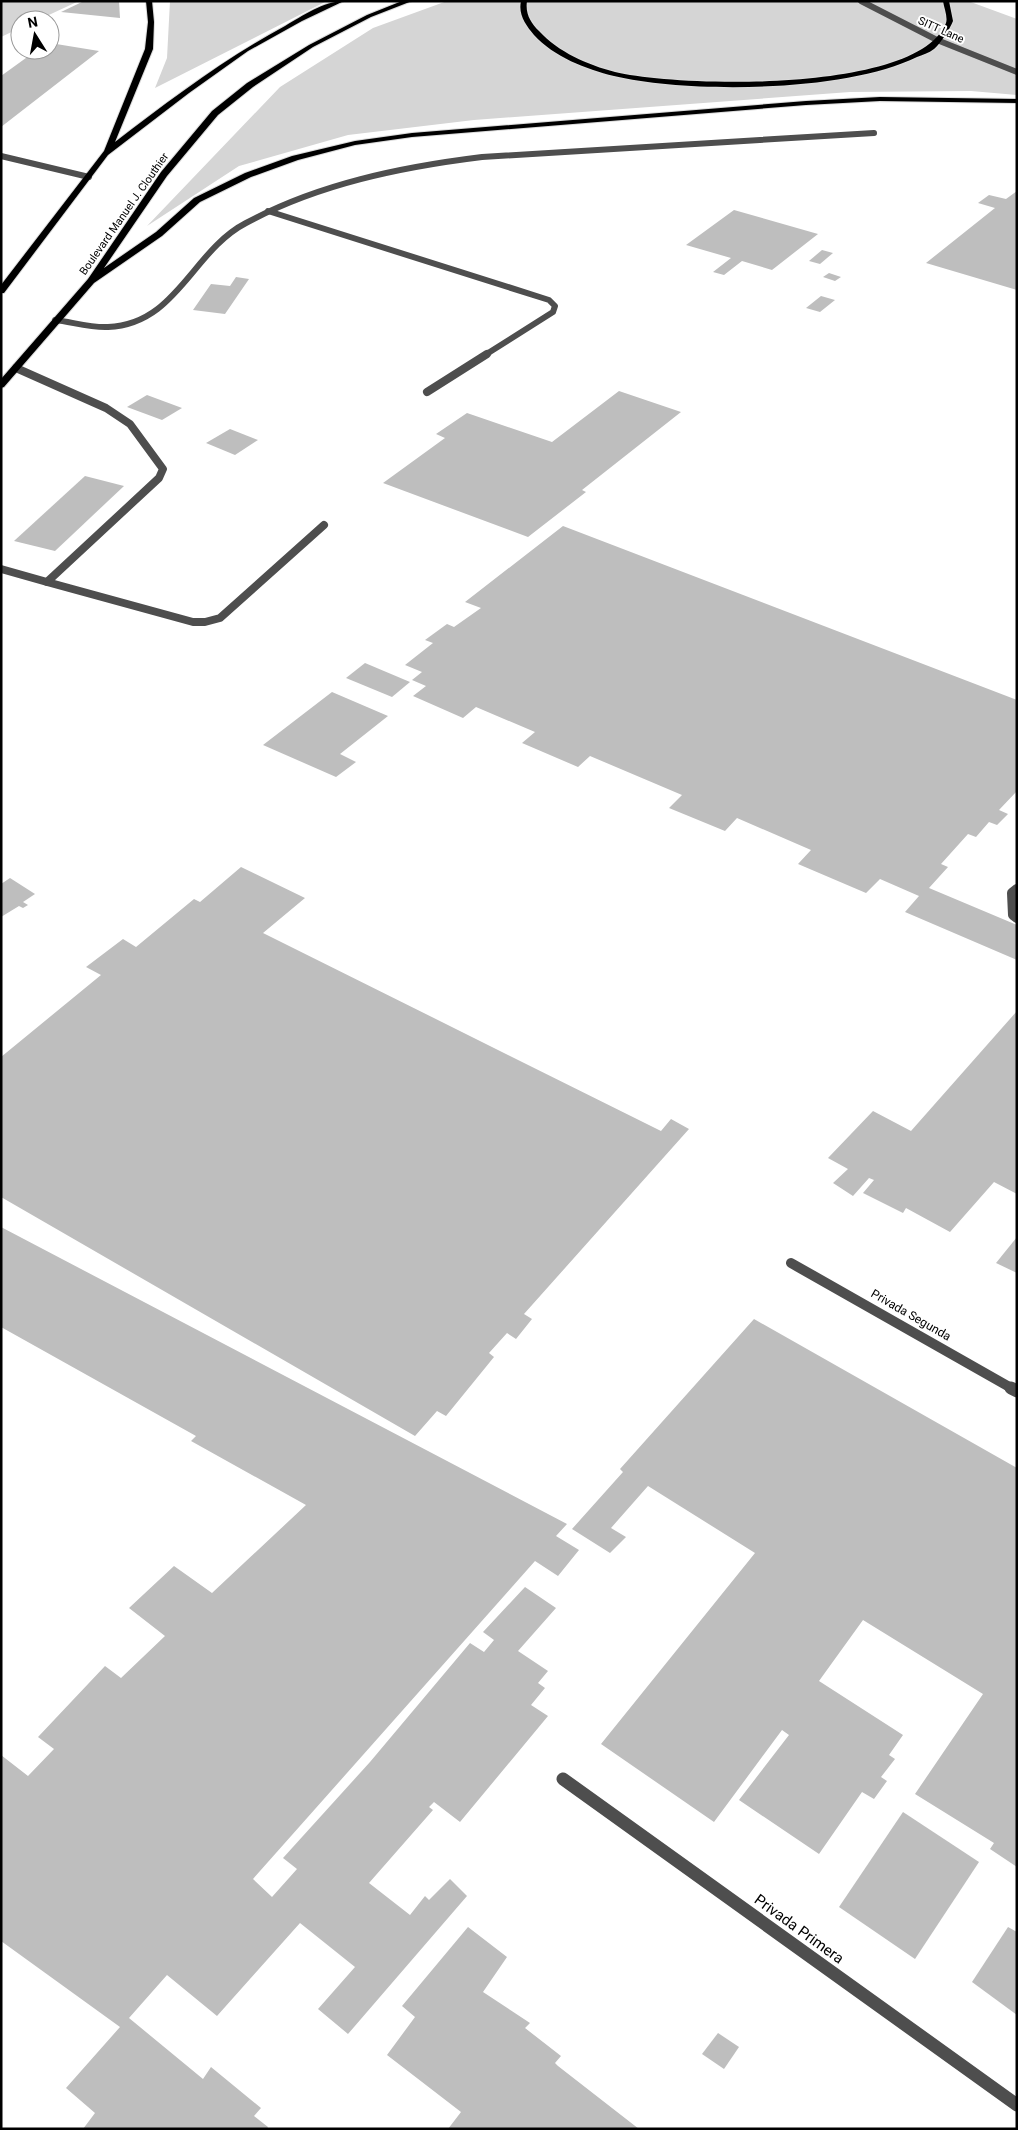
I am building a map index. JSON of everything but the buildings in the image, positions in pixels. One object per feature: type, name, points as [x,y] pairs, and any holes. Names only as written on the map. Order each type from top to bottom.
[{"type":"main road","points":[[1,291],[106,154],[149,50],[151,22],[149,1]]},
{"type":"main road","points":[[106,154],[186,91],[246,50],[300,20],[341,1]]},
{"type":"main road","name":"Boulevard Manuel J. Clouthier","points":[[1,385],[55,320],[91,281],[164,174],[215,113],[250,85],[311,46],[369,16],[409,1]]},
{"type":"main road","points":[[524,1],[522,8],[527,21],[538,36],[556,49],[579,61],[615,74],[649,80],[696,84],[798,82],[889,68],[916,57],[939,41],[949,23],[946,1]]},
{"type":"main road","points":[[91,281],[159,234],[197,200],[248,175],[295,158],[355,144],[422,134],[806,103],[880,100],[1017,101]]},
{"type":"street","name":"SITT Lane","points":[[860,1],[884,15],[939,41],[1017,72]]},
{"type":"street","points":[[55,320],[107,327],[138,322],[174,297],[220,240],[243,224],[268,211],[343,183],[440,162],[558,151],[874,133]]},
{"type":"street","points":[[1,156],[89,177]]},
{"type":"street","points":[[268,211],[549,300],[555,306],[553,312],[427,392]]},
{"type":"street","points":[[16,368],[106,408],[130,424],[163,469],[159,478],[47,582]]},
{"type":"street","points":[[1,569],[192,622],[205,622],[220,618],[324,525]]},
{"type":"street","points":[[1017,889],[1012,894],[1013,915],[1017,918]]},
{"type":"street","name":"Privada Segunda","points":[[792,1263],[1017,1391]]},
{"type":"street","name":"Privada Primera","points":[[563,1779],[1017,2105]]},
{"type":"shaded area","points":[[1,1],[79,1],[60,10],[10,10],[10,33],[1,37]]},
{"type":"shaded area","points":[[170,1],[327,1],[155,88],[167,58]]},
{"type":"shaded area","points":[[447,1],[968,1],[1017,19],[1017,95],[971,91],[850,92],[474,120],[348,135],[239,166],[147,226],[280,87],[373,28]]}]
